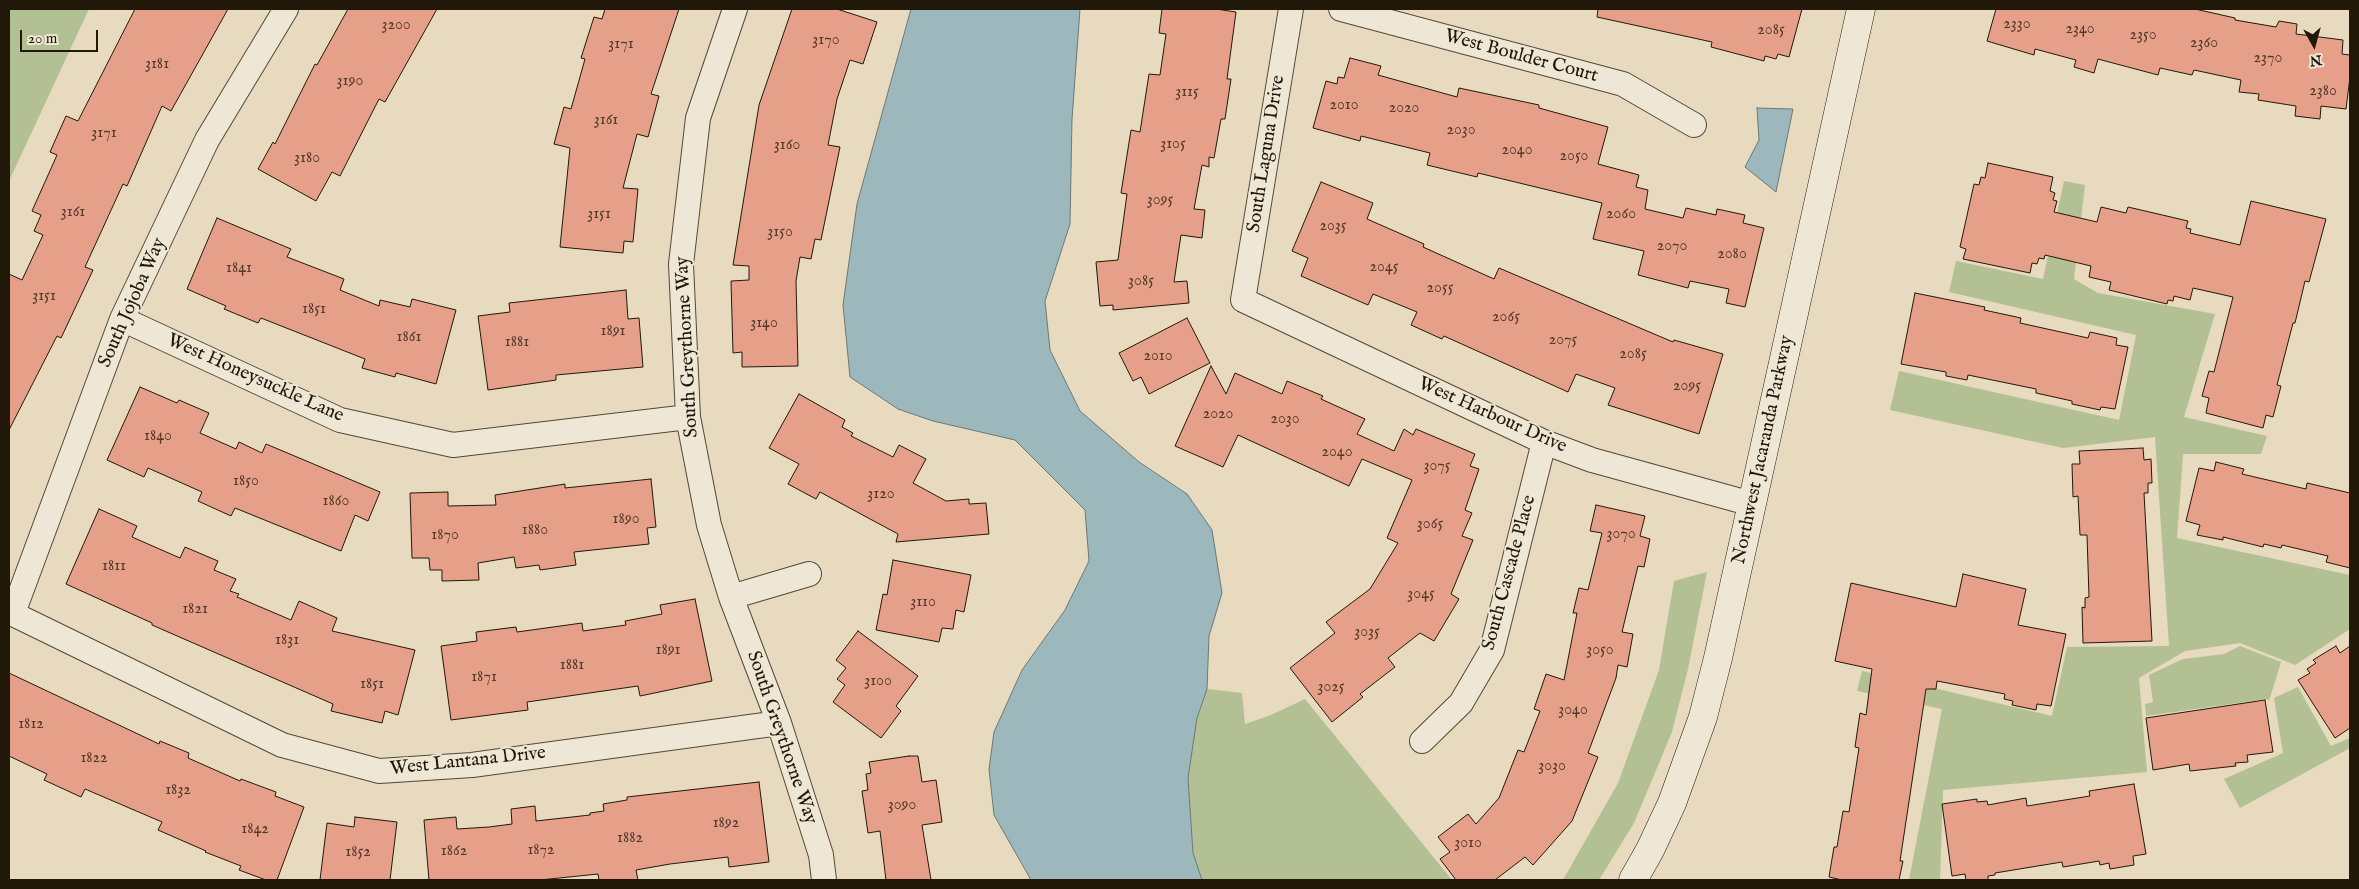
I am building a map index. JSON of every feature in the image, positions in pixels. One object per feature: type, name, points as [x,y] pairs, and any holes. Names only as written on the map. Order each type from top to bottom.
[{"type":"street","name":"South Jojoba Way","points":[[11,613],[122,319],[207,140],[286,9]]},
{"type":"street","name":"South Greythorne Way","points":[[735,9],[698,118],[681,264],[688,417],[709,525],[731,597],[779,723],[821,855],[824,880]]},
{"type":"street","name":"South Laguna Drive","points":[[1243,300],[1291,9]]},
{"type":"street","name":"West Boulder Court","points":[[1341,9],[1623,84],[1694,125]]},
{"type":"street","name":"Northwest Jacaranda Parkway","points":[[1633,880],[1650,850],[1672,803],[1703,717],[1718,658],[1861,9]]},
{"type":"street","name":"West Harbour Drive","points":[[1243,300],[1544,442],[1592,460],[1752,504]]},
{"type":"street","name":"West Honeysuckle Lane","points":[[122,319],[340,420],[453,445],[688,417]]},
{"type":"street","name":"South Cascade Place","points":[[1422,741],[1461,703],[1492,650],[1544,442]]},
{"type":"street","points":[[731,597],[809,574]]},
{"type":"street","name":"West Lantana Drive","points":[[11,613],[282,745],[379,771],[472,765],[779,723]]},
{"type":"green space","points":[[9,9],[89,9],[9,181]]},
{"type":"green space","points":[[2064,181],[2085,185],[2074,279],[2098,293],[2215,314],[2184,417],[2267,436],[2261,454],[2183,454],[2177,538],[2350,575],[2350,629],[2295,665],[2240,643],[2185,651],[2139,678],[2147,772],[1943,790],[1940,880],[1909,880],[1942,709],[1857,691],[1862,671],[2052,716],[2067,647],[2169,646],[2155,437],[2063,448],[1890,410],[1899,371],[2119,420],[2136,335],[1949,292],[1956,261],[2043,279]]},
{"type":"green space","points":[[1707,572],[1688,669],[1672,732],[1634,823],[1599,880],[1563,880],[1618,783],[1659,670],[1674,581]]},
{"type":"green space","points":[[2240,646],[2281,662],[2269,701],[2267,699],[2146,716],[2145,704],[2153,702],[2149,675],[2183,659],[2224,654]]},
{"type":"green space","points":[[2298,687],[2331,746],[2350,738],[2350,748],[2240,808],[2224,779],[2283,753],[2274,698]]},
{"type":"green space","points":[[1207,689],[1242,693],[1245,724],[1271,715],[1305,699],[1452,880],[1202,880],[1193,853],[1188,778],[1197,718]]},
{"type":"water","points":[[911,9],[1080,9],[1072,119],[1070,224],[1045,301],[1050,350],[1080,411],[1139,462],[1187,494],[1212,530],[1222,593],[1209,636],[1207,689],[1197,718],[1188,778],[1193,853],[1202,880],[1031,880],[994,815],[989,769],[994,732],[1022,670],[1065,610],[1089,561],[1085,510],[1015,440],[933,421],[898,409],[850,377],[843,305],[857,204]]},
{"type":"water","points":[[1757,108],[1793,109],[1776,192],[1745,167],[1759,140]]},
{"type":"building","points":[[135,9],[228,9],[171,111],[162,106],[127,186],[123,184],[85,267],[93,270],[61,338],[57,336],[9,430],[9,274],[22,280],[43,235],[34,231],[41,215],[32,211],[57,155],[50,152],[66,116],[78,121]]},
{"type":"building","points":[[348,9],[437,9],[385,102],[379,99],[340,176],[332,172],[316,201],[258,169],[273,142],[275,144],[315,64],[317,65]]},
{"type":"building","points":[[605,9],[679,9],[651,94],[659,96],[648,137],[637,134],[623,188],[638,189],[633,242],[624,241],[623,253],[560,247],[570,148],[554,144],[564,107],[571,109],[585,59],[581,58],[594,17],[602,19]]},
{"type":"building","points":[[792,9],[837,9],[877,22],[863,64],[850,60],[837,99],[828,145],[840,147],[821,240],[815,239],[811,259],[800,257],[796,281],[798,366],[742,367],[742,352],[733,353],[731,281],[749,280],[749,266],[733,265],[759,105]]},
{"type":"building","points":[[1162,9],[1216,9],[1236,12],[1227,79],[1231,79],[1225,119],[1221,119],[1214,158],[1209,157],[1209,167],[1202,165],[1194,209],[1205,210],[1202,238],[1181,235],[1174,282],[1187,281],[1189,303],[1113,310],[1113,305],[1100,306],[1096,262],[1118,260],[1127,194],[1121,193],[1131,130],[1140,132],[1149,74],[1160,75],[1166,34],[1159,33]]},
{"type":"building","points":[[1598,9],[1802,9],[1789,57],[1778,54],[1776,59],[1765,56],[1764,61],[1711,47],[1712,42],[1597,17]]},
{"type":"building","points":[[1996,9],[2195,9],[2235,18],[2235,20],[2276,27],[2279,21],[2297,24],[2296,34],[2343,40],[2342,54],[2350,55],[2350,77],[2346,109],[2321,106],[2320,119],[2295,116],[2296,106],[2258,100],[2259,94],[2239,92],[2241,80],[2194,70],[2192,75],[2160,68],[2158,75],[2098,59],[2094,73],[2074,67],[2076,60],[2035,49],[2034,55],[1987,41]]},
{"type":"building","points":[[1350,58],[1381,66],[1378,75],[1457,97],[1459,88],[1539,105],[1539,108],[1608,127],[1598,164],[1639,175],[1636,187],[1648,190],[1645,209],[1683,218],[1686,208],[1716,215],[1717,209],[1745,215],[1743,223],[1764,228],[1745,307],[1726,303],[1729,289],[1690,281],[1688,288],[1638,275],[1644,251],[1593,239],[1602,203],[1478,173],[1477,177],[1427,165],[1430,153],[1361,136],[1360,141],[1313,128],[1326,81],[1337,84],[1338,77],[1344,78]]},
{"type":"building","points":[[1988,163],[2053,177],[2050,191],[2055,193],[2053,200],[2057,201],[2054,212],[2097,222],[2101,207],[2126,213],[2128,207],[2188,221],[2186,228],[2191,229],[2190,233],[2240,245],[2251,201],[2326,219],[2309,282],[2305,281],[2295,323],[2293,323],[2277,385],[2281,386],[2273,417],[2266,415],[2263,428],[2206,413],[2209,398],[2202,396],[2209,371],[2214,372],[2233,297],[2193,288],[2190,300],[2174,296],[2173,301],[2168,300],[2167,304],[2109,290],[2111,282],[2089,277],[2091,266],[2045,255],[2044,259],[2039,258],[2037,264],[2032,263],[2030,273],[1963,259],[1966,249],[1960,247],[1974,184],[1979,185],[1981,177],[1985,178]]},
{"type":"building","points":[[1321,182],[1373,203],[1367,219],[1424,244],[1423,247],[1494,279],[1499,268],[1673,342],[1674,340],[1723,354],[1699,434],[1608,405],[1615,388],[1576,374],[1568,392],[1444,336],[1442,339],[1411,325],[1417,312],[1373,294],[1368,305],[1301,276],[1308,258],[1292,251]]},
{"type":"building","points":[[217,218],[291,249],[287,257],[344,279],[340,290],[379,306],[380,300],[410,307],[412,299],[456,310],[436,384],[396,373],[395,377],[362,368],[365,359],[261,318],[258,323],[224,309],[226,306],[187,289]]},
{"type":"building","points":[[626,290],[628,319],[639,318],[643,367],[556,375],[556,380],[488,390],[478,316],[510,312],[509,303]]},
{"type":"building","points":[[1915,293],[1985,307],[1984,310],[2021,318],[2020,323],[2088,338],[2090,332],[2117,338],[2116,345],[2128,347],[2115,409],[2101,407],[2100,410],[2072,404],[2072,401],[2036,393],[2036,389],[1968,375],[1967,380],[1946,376],[1946,372],[1901,364]]},
{"type":"building","points":[[1187,318],[1210,363],[1149,394],[1141,377],[1133,381],[1119,353]]},
{"type":"building","points":[[1211,366],[1226,394],[1235,373],[1282,394],[1287,381],[1323,396],[1321,399],[1365,419],[1357,434],[1394,451],[1404,429],[1413,435],[1416,429],[1475,454],[1470,466],[1479,469],[1465,510],[1472,513],[1462,536],[1473,540],[1451,594],[1459,599],[1434,641],[1420,633],[1388,658],[1395,667],[1360,694],[1363,697],[1332,722],[1290,668],[1335,633],[1326,622],[1370,589],[1398,543],[1387,538],[1412,480],[1362,459],[1349,486],[1238,435],[1223,467],[1175,446]]},
{"type":"building","points":[[140,387],[177,403],[179,400],[209,413],[200,433],[236,449],[239,442],[262,453],[266,444],[380,492],[368,521],[355,515],[341,551],[235,508],[231,516],[198,501],[202,492],[148,468],[144,477],[107,460]]},
{"type":"building","points":[[799,394],[845,420],[842,427],[853,433],[851,436],[893,457],[899,445],[926,459],[913,483],[946,501],[969,499],[969,504],[986,503],[989,534],[896,542],[898,534],[820,492],[816,499],[788,484],[799,464],[769,448]]},
{"type":"building","points":[[2143,448],[2144,460],[2151,459],[2152,483],[2148,483],[2148,493],[2144,493],[2152,641],[2083,643],[2082,607],[2085,608],[2085,598],[2089,597],[2087,535],[2080,535],[2078,496],[2073,497],[2072,464],[2080,464],[2079,451]]},
{"type":"building","points":[[2216,462],[2244,469],[2242,474],[2306,489],[2307,483],[2350,493],[2350,568],[2326,562],[2328,556],[2282,545],[2281,548],[2264,544],[2263,547],[2223,537],[2223,540],[2197,535],[2200,525],[2186,521],[2199,468],[2214,471]]},
{"type":"building","points":[[651,479],[656,527],[647,528],[649,544],[574,552],[576,565],[540,570],[539,565],[516,568],[514,557],[478,563],[479,580],[442,581],[442,570],[430,570],[429,558],[412,558],[410,493],[448,492],[448,506],[496,505],[495,495],[565,484],[565,488]]},
{"type":"building","points":[[1596,505],[1645,516],[1640,536],[1650,539],[1644,567],[1638,566],[1622,632],[1633,634],[1627,667],[1618,665],[1616,678],[1588,753],[1598,757],[1572,821],[1533,865],[1525,857],[1495,880],[1456,880],[1440,859],[1450,852],[1438,837],[1468,814],[1476,824],[1499,798],[1518,750],[1524,752],[1540,711],[1534,709],[1546,674],[1564,680],[1577,613],[1573,613],[1579,588],[1588,590],[1602,533],[1590,531]]},
{"type":"building","points":[[99,509],[137,526],[132,537],[180,558],[185,547],[218,561],[214,570],[236,579],[230,591],[239,594],[237,597],[291,620],[299,601],[337,618],[332,631],[415,650],[398,715],[385,711],[382,723],[331,711],[333,704],[152,625],[152,623],[66,584]]},
{"type":"building","points":[[893,560],[971,575],[964,612],[956,610],[953,629],[942,628],[939,642],[876,630],[883,594],[887,595]]},
{"type":"building","points":[[1963,574],[2026,589],[2018,625],[2066,634],[2051,706],[2037,704],[2036,710],[2012,705],[2013,701],[2004,699],[2005,694],[1937,681],[1936,689],[1926,689],[1900,861],[1903,861],[1899,880],[1842,880],[1829,877],[1834,847],[1837,847],[1843,811],[1849,812],[1859,748],[1855,747],[1860,713],[1866,715],[1872,669],[1835,661],[1851,583],[1956,607]]},
{"type":"building","points":[[695,599],[712,681],[640,696],[638,686],[527,702],[528,710],[451,720],[441,646],[477,641],[476,632],[516,627],[517,632],[582,623],[583,631],[626,625],[625,621],[662,614],[660,605]]},
{"type":"building","points":[[858,631],[918,676],[896,706],[901,711],[881,738],[833,702],[845,685],[837,679],[846,668],[836,660]]},
{"type":"building","points":[[2336,646],[2340,653],[2350,646],[2350,728],[2335,738],[2298,680],[2310,673],[2307,669],[2316,663],[2313,660]]},
{"type":"building","points":[[9,673],[159,744],[160,741],[189,753],[188,758],[240,781],[241,779],[276,792],[275,796],[304,807],[277,880],[266,880],[239,870],[241,866],[158,830],[162,822],[85,789],[81,797],[44,780],[47,774],[9,756]]},
{"type":"building","points":[[2265,700],[2273,752],[2247,755],[2248,762],[2235,763],[2236,766],[2190,771],[2189,764],[2153,770],[2146,718]]},
{"type":"building","points":[[918,756],[922,782],[936,780],[942,822],[922,825],[931,880],[886,880],[880,831],[868,833],[862,791],[868,790],[866,774],[871,773],[869,762]]},
{"type":"building","points":[[759,782],[769,862],[729,867],[728,857],[670,864],[636,870],[638,880],[599,880],[598,874],[540,880],[429,880],[424,820],[456,817],[457,829],[489,827],[512,824],[511,809],[535,806],[536,821],[590,815],[590,813],[604,811],[603,804],[627,800],[627,797]]},
{"type":"building","points":[[2134,784],[2146,854],[2133,856],[2134,865],[2110,869],[2109,863],[2100,865],[2099,861],[2063,867],[2062,862],[1995,873],[1995,875],[1988,876],[1988,880],[1966,880],[1965,874],[1952,876],[1942,804],[1977,799],[1977,802],[1987,801],[1988,805],[2026,798],[2027,806],[2090,796],[2089,791]]},
{"type":"building","points":[[355,817],[397,822],[390,880],[320,880],[327,823],[354,827]]}]
